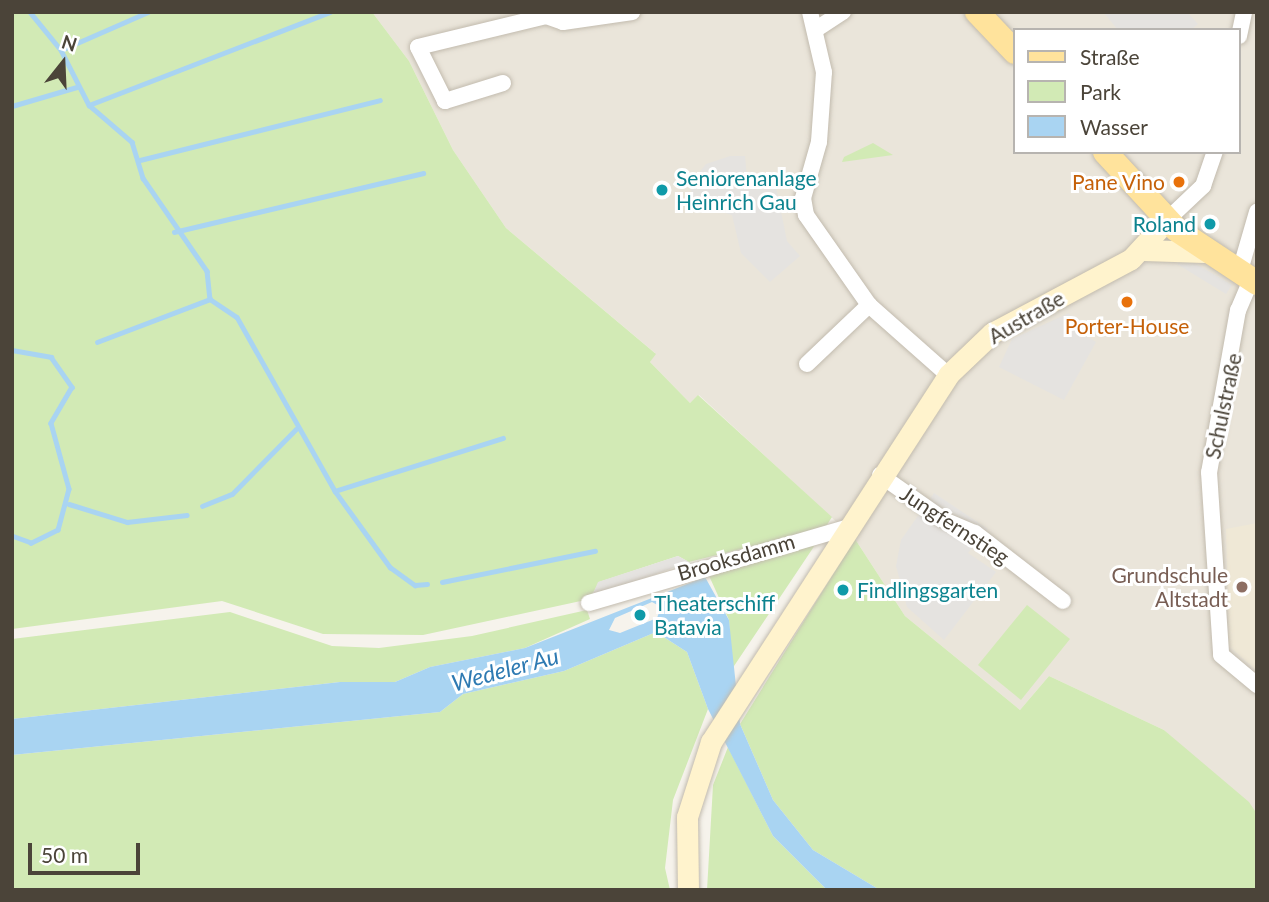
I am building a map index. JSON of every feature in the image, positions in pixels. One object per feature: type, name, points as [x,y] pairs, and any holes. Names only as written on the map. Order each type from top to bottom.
[{"type":"main road","points":[[977,12],[1014,51]]},
{"type":"main road","points":[[1107,154],[1167,220],[1204,252],[1249,279]]},
{"type":"street","points":[[503,83],[445,101],[418,47],[546,16],[563,22],[632,12]]},
{"type":"street","points":[[810,12],[818,28],[822,116],[803,198],[813,231],[869,305],[948,374]]},
{"type":"street","points":[[818,28],[842,12]]},
{"type":"street","points":[[1167,220],[1203,186],[1214,154]]},
{"type":"street","name":"Schulstraße","points":[[1257,212],[1249,279],[1238,310],[1219,444],[1209,472],[1222,655],[1257,685]]},
{"type":"street","name":"Austraße","points":[[688,890],[687,817],[711,742],[845,528],[948,374],[992,333],[1144,250],[1167,220]]},
{"type":"street","points":[[1144,250],[1204,252]]},
{"type":"street","points":[[807,364],[869,305]]},
{"type":"street","name":"Jungfernstieg","points":[[880,475],[944,520],[975,533],[1063,601]]},
{"type":"street","name":"Brooksdamm","points":[[589,603],[845,528]]},
{"type":"shaded area","points":[[372,12],[1257,12],[1257,814],[1164,730],[1049,676],[1020,710],[905,616],[855,539],[699,395],[690,403],[650,362],[655,353],[506,228],[453,150],[409,61]]},
{"type":"shaded area","points":[[1187,12],[1198,24],[1193,28],[1116,28],[1104,13]]},
{"type":"shaded area","points":[[730,156],[745,156],[747,178],[776,187],[787,241],[800,256],[770,282],[741,253],[732,215],[696,205],[689,185],[706,164]]},
{"type":"shaded area","points":[[1181,258],[1232,285],[1226,294],[1177,264]]},
{"type":"shaded area","points":[[1069,313],[1077,331],[1096,342],[1064,400],[999,367],[1012,339]]},
{"type":"shaded area","points":[[934,493],[988,529],[968,553],[996,572],[944,640],[907,607],[896,566],[901,540]]},
{"type":"shaded area","name":"Grundschule Altstadt","points":[[1257,523],[1257,671],[1229,646],[1226,529]]},
{"type":"shaded area","points":[[678,556],[689,562],[591,598],[598,582]]},
{"type":"green space","points":[[12,12],[372,12],[409,61],[453,150],[506,228],[656,354],[650,362],[690,403],[698,395],[832,517],[825,528],[689,562],[678,556],[599,582],[590,599],[423,635],[323,634],[222,601],[12,629]]},
{"type":"green space","points":[[873,143],[893,155],[842,162],[844,157]]},
{"type":"green space","points":[[819,539],[732,669],[729,620],[706,569]]},
{"type":"green space","points":[[855,539],[905,616],[1020,710],[1049,676],[1164,730],[1249,802],[1257,814],[1257,890],[880,890],[813,850],[773,800],[740,724]]},
{"type":"green space","points":[[1027,605],[1070,639],[1021,700],[978,665]]},
{"type":"green space","points":[[587,610],[590,619],[525,648],[430,667],[395,682],[340,682],[12,719],[12,639],[230,612],[332,646],[379,648],[472,636]]},
{"type":"green space","points":[[656,632],[687,652],[708,709],[673,800],[665,868],[670,890],[12,890],[12,755],[440,712],[463,694],[564,671]]},
{"type":"green space","points":[[728,747],[773,836],[826,889],[839,890],[707,890],[713,785]]},
{"type":"water","name":"Wedeler Au","points":[[705,577],[729,620],[740,724],[773,800],[813,850],[880,890],[826,889],[773,836],[708,709],[687,652],[656,632],[564,671],[463,694],[440,712],[12,755],[12,719],[340,682],[395,682],[430,667],[525,648]],"holes":[[[652,602],[661,607],[657,618],[620,633],[609,630],[615,618]]]},
{"type":"waterway","points":[[30,12],[61,50],[89,105],[132,142],[143,178],[207,271],[210,299],[237,317],[335,491],[390,567],[415,585],[427,584]]},
{"type":"waterway","points":[[61,50],[148,12]]},
{"type":"waterway","points":[[89,105],[330,12]]},
{"type":"waterway","points":[[12,106],[77,87]]},
{"type":"waterway","points":[[140,160],[380,100]]},
{"type":"waterway","points":[[174,232],[423,173]]},
{"type":"waterway","points":[[97,342],[210,299]]},
{"type":"waterway","points":[[12,350],[51,357],[72,387],[51,423],[69,489],[58,530],[31,543],[12,536]]},
{"type":"waterway","points":[[202,506],[232,494],[296,429]]},
{"type":"waterway","points":[[335,491],[503,438]]},
{"type":"waterway","points":[[69,504],[127,522],[187,515]]},
{"type":"waterway","points":[[442,582],[595,551]]},
{"type":"place","name":"Pane Vino","points":[[1179,182]]},
{"type":"place","name":"Seniorenanlage Heinrich Gau","points":[[662,190]]},
{"type":"place","name":"Roland","points":[[1210,224]]},
{"type":"place","name":"Porter-House","points":[[1127,302]]},
{"type":"place","name":"Grundschule Altstadt","points":[[1242,587]]},
{"type":"place","name":"Findlingsgarten","points":[[843,590]]},
{"type":"place","name":"Theaterschiff Batavia","points":[[640,615]]}]
